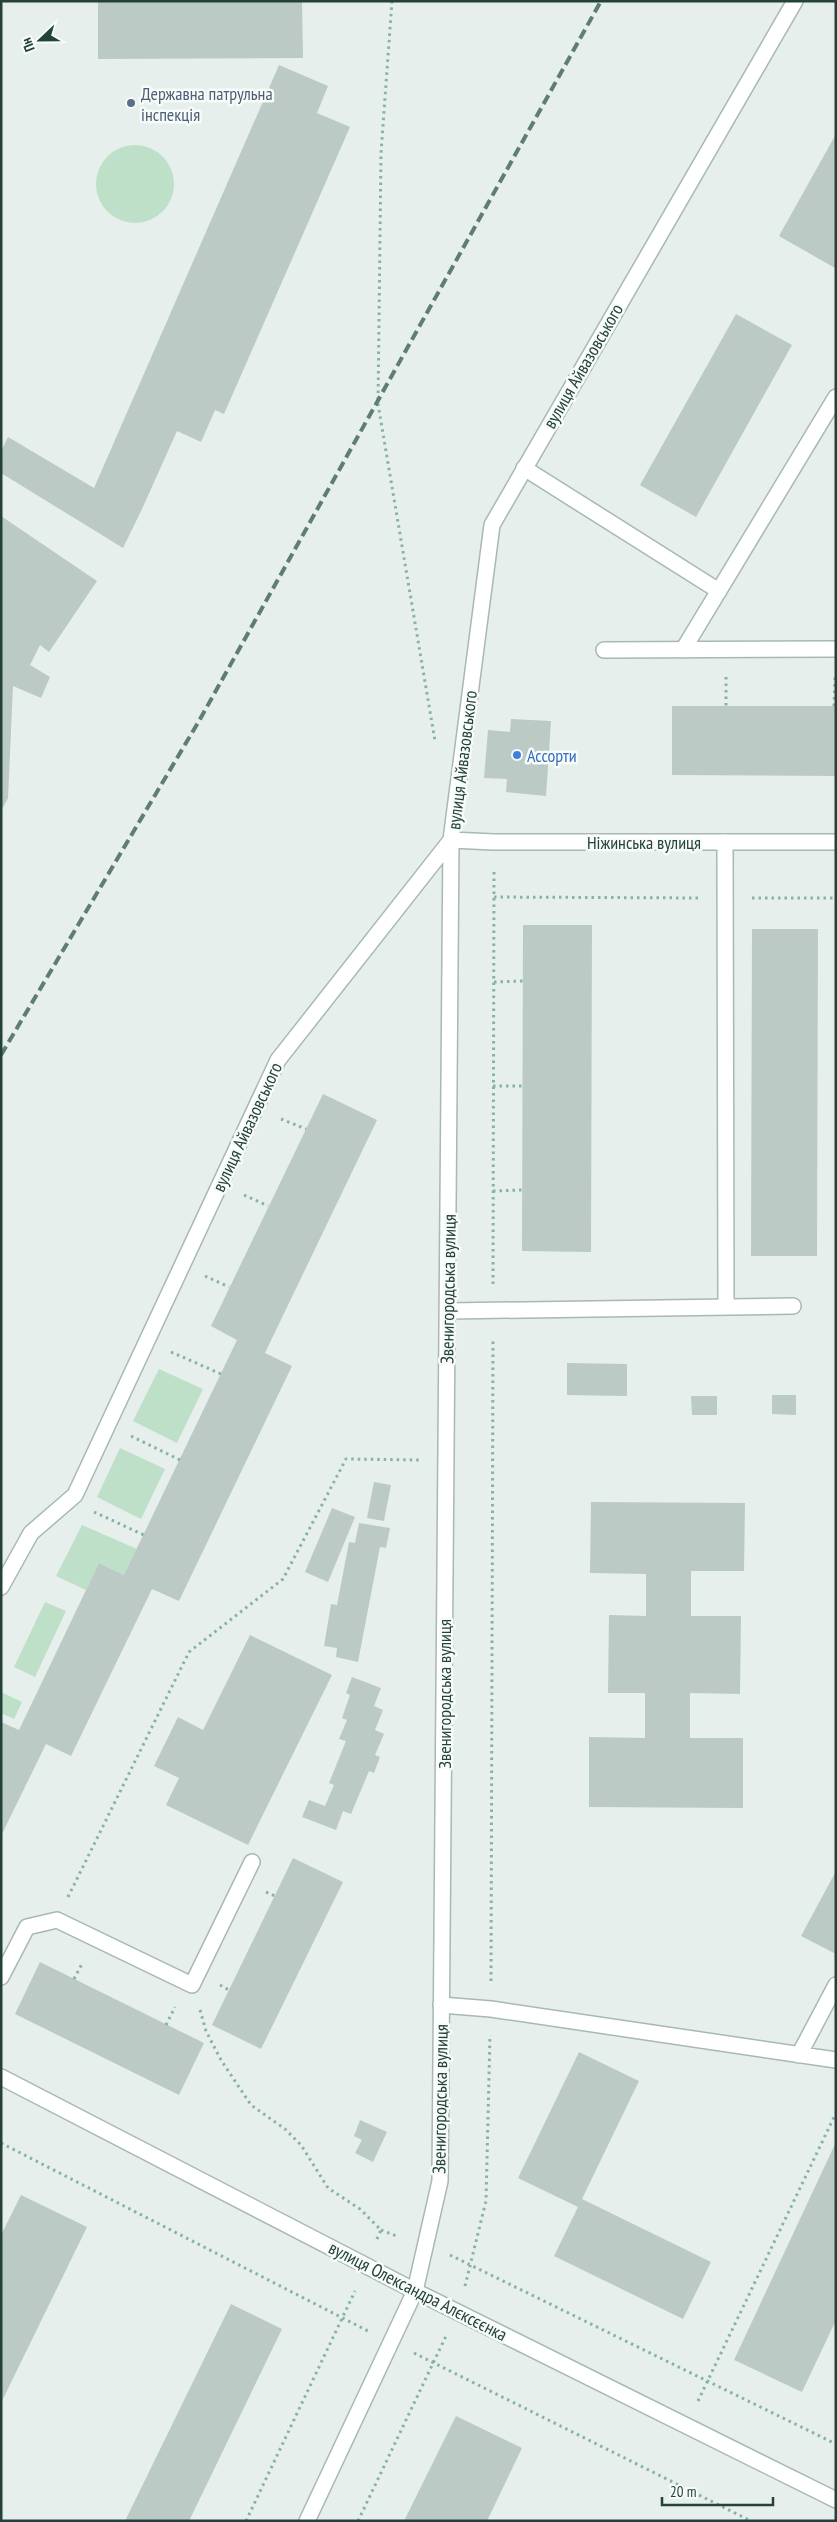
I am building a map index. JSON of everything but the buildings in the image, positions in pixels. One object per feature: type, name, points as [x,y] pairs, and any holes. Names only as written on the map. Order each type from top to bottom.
[{"type":"street","name":"вулиця Айвазовського","points":[[1,1588],[31,1533],[76,1495],[278,1060],[452,840],[492,525],[795,1]]},
{"type":"street","points":[[683,650],[836,397]]},
{"type":"street","points":[[524,468],[719,590]]},
{"type":"street","points":[[604,650],[836,649]]},
{"type":"street","name":"Ніжинська вулиця","points":[[452,840],[494,842],[836,842]]},
{"type":"street","name":"Звенигородська вулиця","points":[[307,2521],[415,2291],[440,2181],[452,840]]},
{"type":"street","points":[[725,842],[726,1307]]},
{"type":"street","points":[[448,1311],[793,1306]]},
{"type":"street","points":[[1,1977],[27,1927],[57,1920],[192,1985],[252,1862]]},
{"type":"street","points":[[799,2055],[836,1985]]},
{"type":"street","points":[[441,2005],[491,2009],[836,2060]]},
{"type":"street","name":"вулиця Олександра Алєксєєнка","points":[[1,2077],[415,2291],[836,2500]]},
{"type":"path","points":[[392,1],[381,153],[378,404],[435,743]]},
{"type":"path","points":[[358,2521],[458,2312],[486,2201],[491,2009],[494,842]]},
{"type":"path","points":[[494,897],[836,898]]},
{"type":"path","points":[[494,982],[522,981]]},
{"type":"path","points":[[493,1086],[522,1086]]},
{"type":"path","points":[[493,1191],[522,1190]]},
{"type":"path","points":[[147,1342],[221,1374]]},
{"type":"path","points":[[108,1425],[180,1460]]},
{"type":"path","points":[[57,1920],[189,1652],[283,1579],[346,1459],[446,1461]]},
{"type":"path","points":[[69,1501],[144,1534]]},
{"type":"path","points":[[192,1985],[206,2031],[221,2060],[251,2105],[285,2129],[301,2144],[328,2188],[360,2209],[381,2230],[470,2264],[836,2444]]},
{"type":"path","points":[[687,2426],[836,2113]]},
{"type":"path","points":[[246,2521],[367,2265],[381,2230]]},
{"type":"green space","points":[[135,145],[150,148],[162,157],[171,169],[174,184],[171,199],[162,211],[150,220],[135,223],[120,220],[108,211],[99,199],[96,184],[99,169],[108,157],[120,148]]},
{"type":"green space","points":[[159,1369],[203,1389],[177,1443],[133,1421]]},
{"type":"green space","points":[[120,1448],[165,1469],[141,1519],[97,1497]]},
{"type":"green space","points":[[82,1525],[137,1549],[124,1575],[99,1563],[86,1590],[56,1576]]},
{"type":"green space","points":[[45,1602],[66,1611],[35,1677],[14,1667]]},
{"type":"green space","points":[[1,1692],[22,1702],[14,1719],[1,1713]]},
{"type":"railway","points":[[1,1055],[199,721],[601,1]]},
{"type":"place","name":"Державна патрульна інспекція","points":[[131,103]]},
{"type":"place","name":"Ассорти","points":[[517,755]]}]
